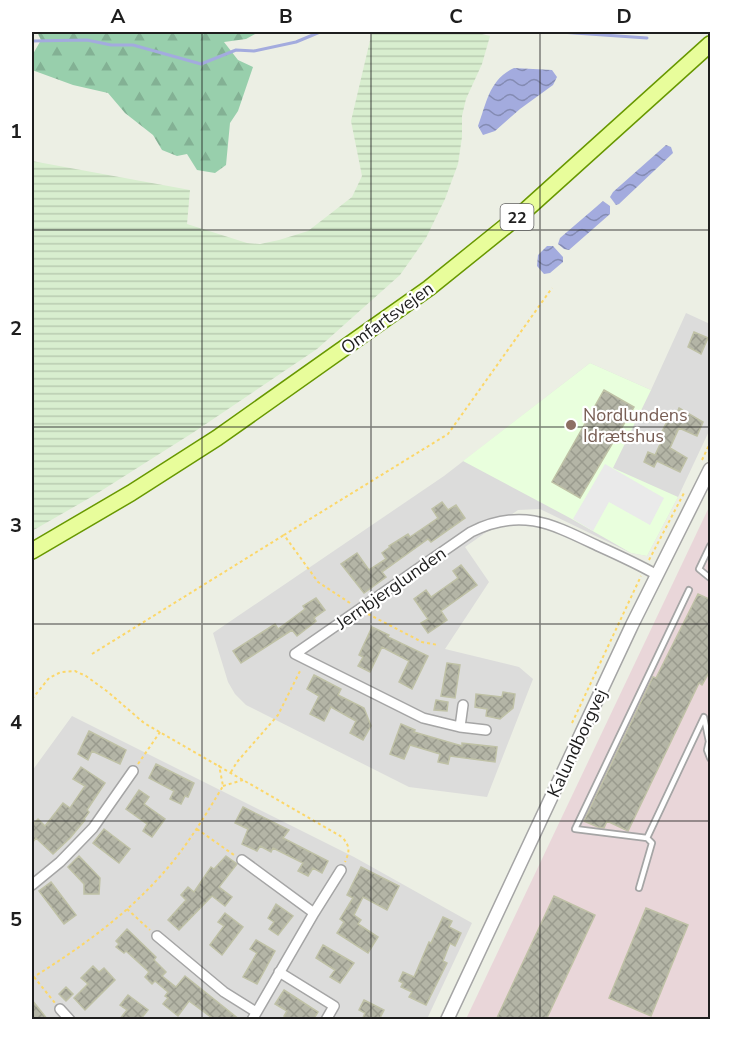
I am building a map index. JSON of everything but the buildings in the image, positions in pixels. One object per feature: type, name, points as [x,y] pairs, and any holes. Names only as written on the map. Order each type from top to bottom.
[{"type":"main road","name":"Omfartsvejen","points":[[32,551],[131,493],[217,438],[429,288],[527,209],[711,44]]},
{"type":"street","name":"Kalundborgvej","points":[[447,1020],[657,574],[711,470]]},
{"type":"street","name":"Jernbjerglunden","points":[[306,660],[295,654],[471,532],[487,524],[507,519],[538,520],[564,529],[657,574]]},
{"type":"street","points":[[306,660],[423,717],[460,727],[486,730]]},
{"type":"street","points":[[460,727],[463,705]]},
{"type":"street","points":[[32,885],[60,862],[93,828],[133,771]]},
{"type":"street","points":[[242,860],[314,913]]},
{"type":"street","points":[[157,936],[254,1016],[341,870]]},
{"type":"street","points":[[279,972],[334,1006],[327,1020]]},
{"type":"street","points":[[60,1009],[70,1020]]},
{"type":"lane","points":[[711,546],[699,569],[711,578]]},
{"type":"lane","points":[[639,888],[652,843],[647,838],[575,829],[688,590]]},
{"type":"lane","points":[[647,838],[704,717],[710,741],[707,750],[711,758]]},
{"type":"path","points":[[92,654],[448,434],[552,288]]},
{"type":"path","points":[[284,535],[318,582],[360,610],[402,633],[422,642],[438,645]]},
{"type":"path","points":[[231,772],[237,762],[278,716],[306,660]]},
{"type":"path","points":[[32,699],[49,678],[61,672],[75,671],[93,681],[144,723],[342,837],[349,844],[349,853],[341,870]]},
{"type":"path","points":[[133,771],[160,732]]},
{"type":"path","points":[[219,765],[223,786]]},
{"type":"path","points":[[60,1009],[33,978],[102,932],[128,909],[174,860],[197,829],[223,786],[244,780]]},
{"type":"path","points":[[197,829],[242,860]]},
{"type":"path","points":[[128,909],[157,936]]},
{"type":"shaded area","points":[[372,32],[474,32],[490,36],[482,64],[466,99],[462,116],[458,164],[445,199],[426,238],[400,275],[317,349],[194,432],[93,496],[32,531],[32,161],[190,190],[187,224],[247,243],[260,244],[308,231],[352,197],[362,176],[351,121]]},
{"type":"shaded area","points":[[686,313],[710,324],[710,429],[647,556],[631,553],[540,509],[518,510],[465,547],[489,582],[445,649],[519,667],[533,679],[487,797],[409,787],[246,705],[235,694],[228,682],[213,633],[444,476],[590,363],[651,390]]},
{"type":"shaded area","name":"Nordlundens Idrætshus","points":[[590,363],[651,390],[613,468],[678,497],[647,556],[631,553],[463,461]]},
{"type":"shaded area","points":[[605,464],[664,498],[650,525],[609,502],[593,531],[573,519]]},
{"type":"shaded area","points":[[710,505],[710,1019],[466,1019]]},
{"type":"shaded area","points":[[72,716],[354,857],[472,923],[427,1019],[32,1020],[32,771]]},
{"type":"green space","points":[[37,32],[259,32],[246,39],[224,42],[238,60],[253,67],[238,111],[230,123],[226,165],[215,173],[197,170],[187,154],[177,156],[162,150],[153,135],[125,113],[108,93],[73,85],[32,70],[33,54],[41,40]]},
{"type":"water","points":[[514,68],[552,70],[557,77],[553,85],[495,131],[483,135],[478,126],[490,92],[499,79]]},
{"type":"water","points":[[666,145],[671,147],[673,153],[616,205],[610,197],[613,192]]},
{"type":"water","points":[[603,201],[610,206],[610,214],[569,250],[558,244],[560,238]]},
{"type":"water","points":[[547,246],[553,246],[563,257],[563,262],[550,273],[544,274],[537,266],[538,255]]},
{"type":"waterway","points":[[32,41],[87,40],[111,45],[133,45],[201,64],[236,50],[254,51],[296,42],[320,32]]},
{"type":"waterway","points":[[560,32],[647,38]]},
{"type":"place","name":"Nordlundens Idrætshus","points":[[571,425]]}]
